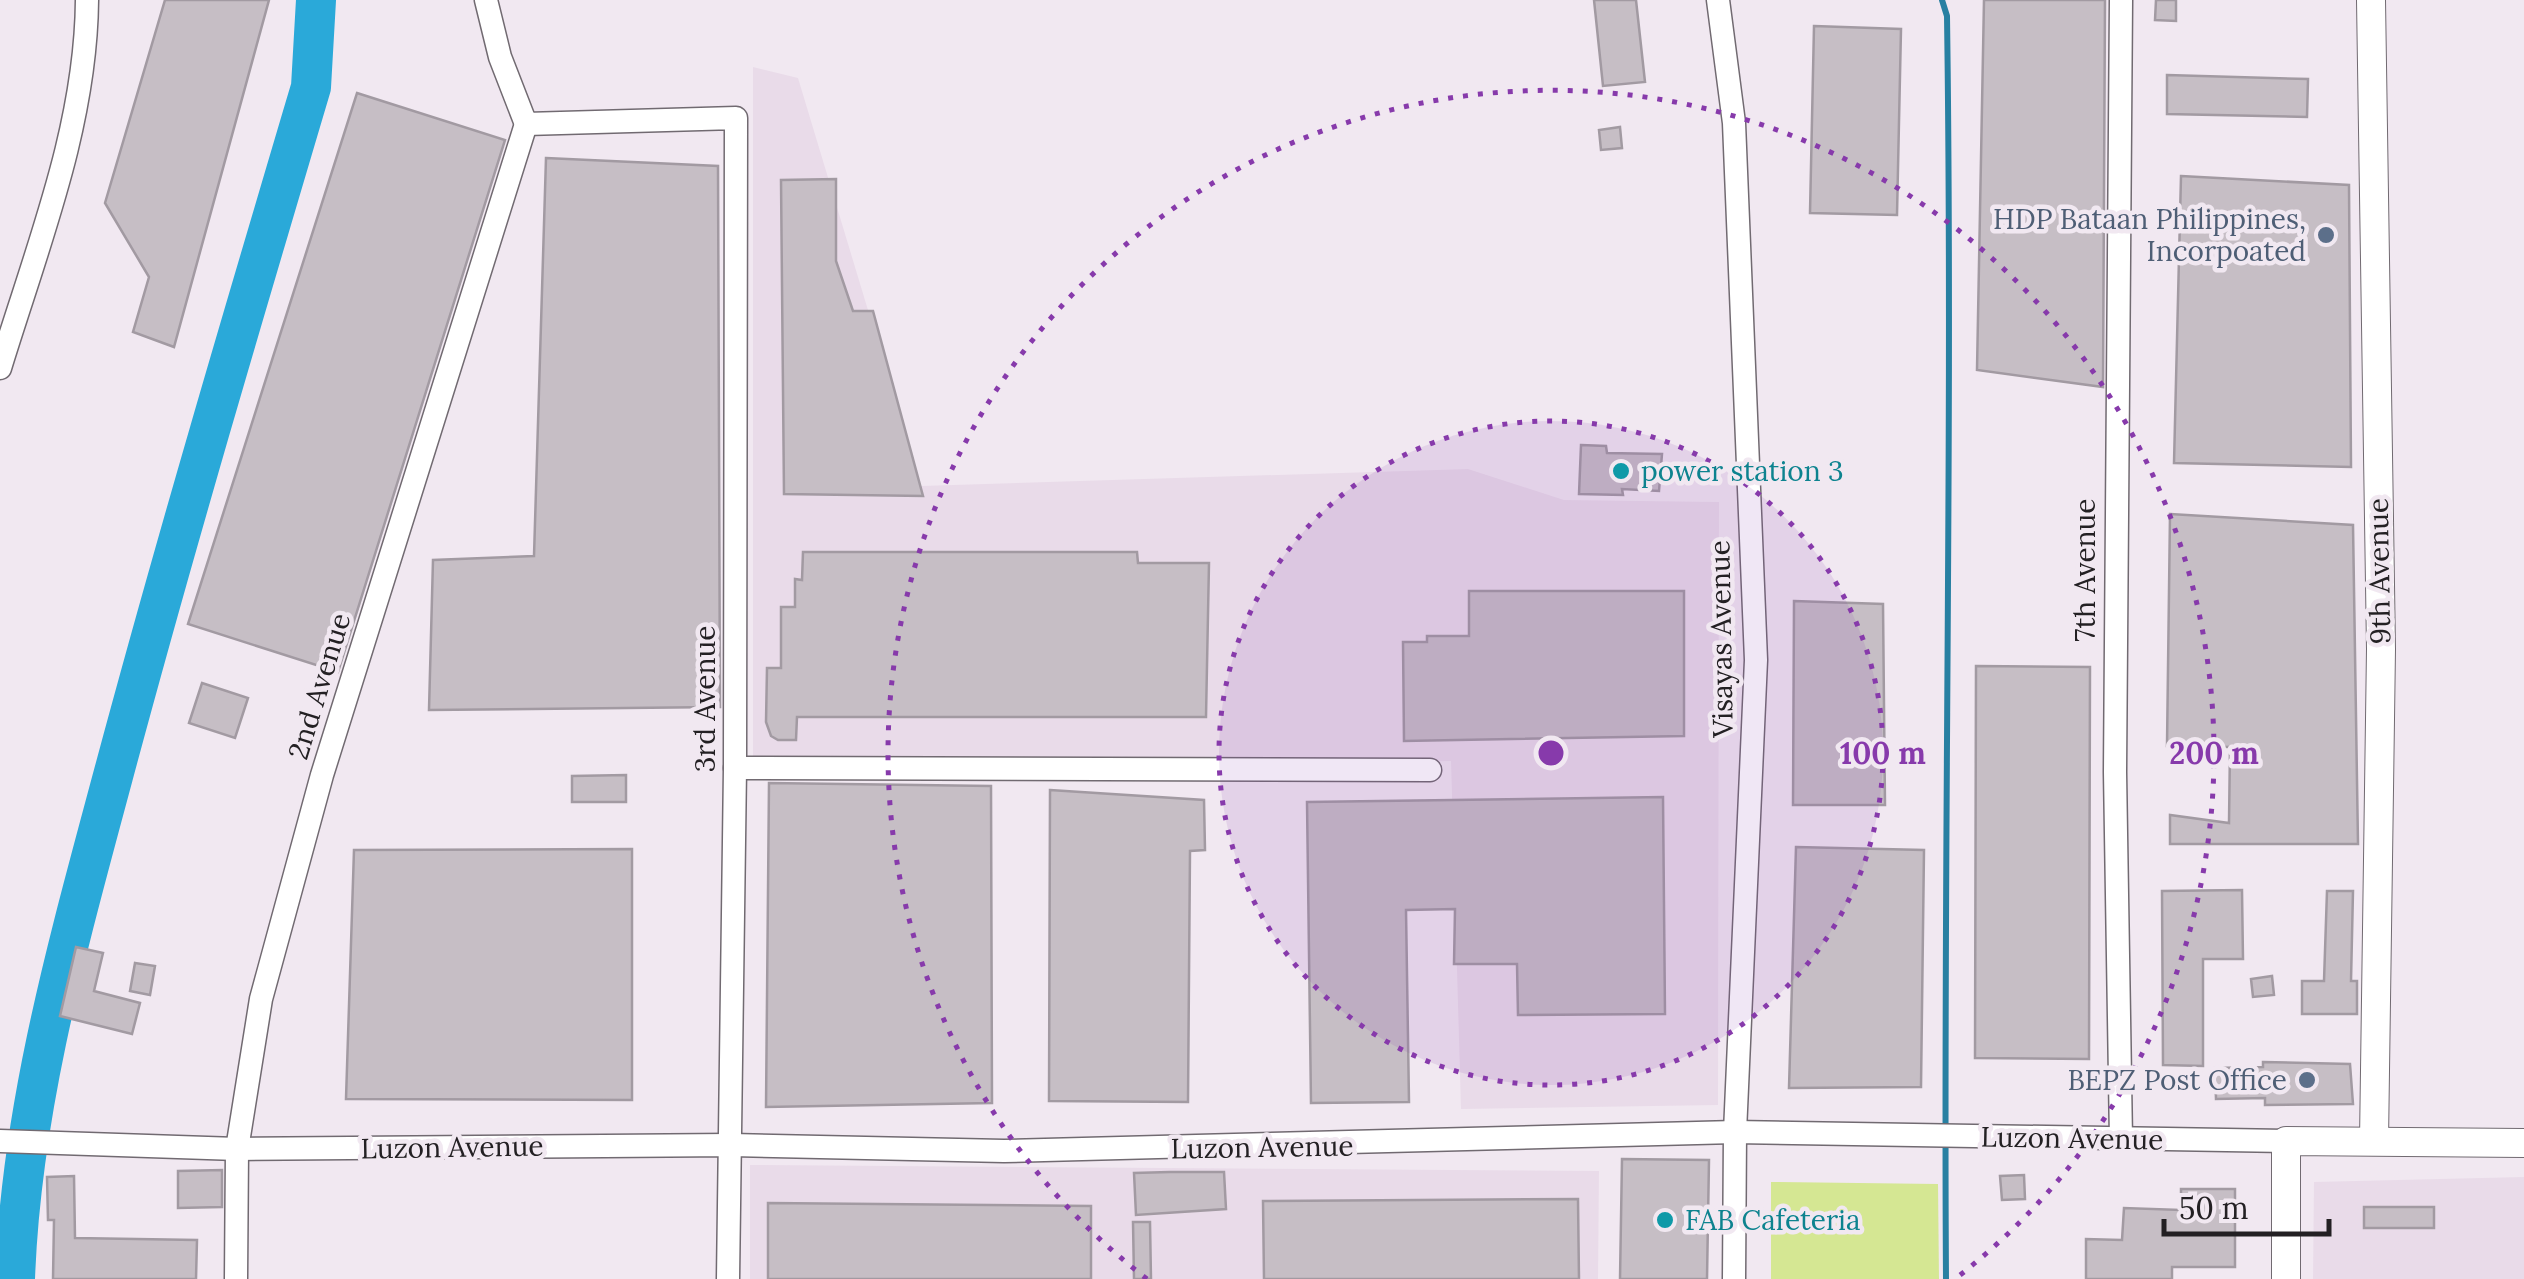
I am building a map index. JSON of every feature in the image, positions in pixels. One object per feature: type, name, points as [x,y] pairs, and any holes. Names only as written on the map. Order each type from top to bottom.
[{"type":"street","points":[[0,368],[73,134],[86,56],[87,0]]},
{"type":"street","points":[[486,0],[500,57],[526,124]]},
{"type":"street","name":"Visayas Avenue","points":[[1718,0],[1734,122],[1756,660],[1736,1132],[1734,1279]]},
{"type":"street","name":"7th Avenue","points":[[2121,0],[2114,772],[2121,1140]]},
{"type":"street","name":"9th Avenue","points":[[2371,0],[2381,649],[2374,1141]]},
{"type":"street","name":"3rd Avenue","points":[[526,124],[736,118],[735,768],[728,1279]]},
{"type":"street","name":"2nd Avenue","points":[[236,1279],[238,1149],[262,999],[322,775],[526,124]]},
{"type":"street","points":[[735,768],[1430,770]]},
{"type":"street","name":"Luzon Avenue","points":[[1,1141],[238,1149],[732,1145],[1004,1151],[1736,1132],[2524,1143]]},
{"type":"street","points":[[2286,1140],[2286,1279]]},
{"type":"shaded area","points":[[753,67],[798,78],[921,486],[1468,469],[1564,500],[1719,502],[1718,1105],[1461,1109],[1451,761],[1259,766],[753,764]]},
{"type":"shaded area","points":[[750,1165],[1599,1171],[1598,1279],[750,1279]]},
{"type":"shaded area","points":[[2524,1177],[2524,1279],[2313,1279],[2314,1182]]},
{"type":"green space","points":[[1771,1182],[1938,1184],[1939,1279],[1771,1279]]},
{"type":"building","points":[[165,0],[269,0],[174,347],[133,332],[149,277],[105,203]]},
{"type":"building","points":[[1594,0],[1636,0],[1645,82],[1603,86]]},
{"type":"building","points":[[1984,0],[2105,0],[2103,387],[1977,370]]},
{"type":"building","points":[[2156,0],[2176,0],[2176,21],[2155,20]]},
{"type":"building","points":[[1814,26],[1901,29],[1897,215],[1810,213]]},
{"type":"building","points":[[2167,75],[2308,79],[2307,117],[2167,114]]},
{"type":"building","points":[[357,93],[505,140],[338,672],[188,624]]},
{"type":"building","points":[[1620,127],[1622,148],[1601,150],[1599,130]]},
{"type":"building","points":[[546,158],[718,166],[720,707],[429,710],[433,560],[534,556]]},
{"type":"building","points":[[2181,176],[2349,185],[2351,467],[2174,463]]},
{"type":"building","points":[[836,179],[836,261],[853,311],[873,311],[923,496],[784,494],[781,180]]},
{"type":"building","name":"power station 3","points":[[1581,445],[1606,446],[1607,453],[1662,454],[1659,491],[1622,489],[1623,495],[1579,494]]},
{"type":"building","points":[[2170,514],[2353,525],[2358,844],[2170,844],[2170,815],[2229,823],[2230,747],[2167,746]]},
{"type":"building","points":[[803,552],[1137,552],[1138,563],[1209,563],[1206,717],[797,717],[796,740],[778,740],[771,736],[766,722],[767,668],[781,668],[781,607],[795,607],[795,579],[802,580]]},
{"type":"building","points":[[1469,591],[1684,591],[1684,736],[1404,741],[1403,642],[1427,642],[1427,636],[1469,636]]},
{"type":"building","points":[[1794,601],[1883,604],[1885,805],[1793,805]]},
{"type":"building","points":[[1976,666],[2090,667],[2089,1059],[1975,1058]]},
{"type":"building","points":[[202,683],[248,698],[235,738],[189,723]]},
{"type":"building","points":[[626,775],[626,802],[572,802],[572,776]]},
{"type":"building","points":[[769,783],[991,786],[992,1103],[766,1107]]},
{"type":"building","points":[[1050,790],[1204,800],[1205,850],[1190,851],[1188,1102],[1049,1101]]},
{"type":"building","points":[[1663,797],[1665,1014],[1518,1015],[1517,964],[1454,964],[1455,909],[1406,910],[1409,1102],[1311,1103],[1307,802]]},
{"type":"building","points":[[1796,847],[1924,850],[1921,1087],[1789,1088]]},
{"type":"building","points":[[632,849],[632,1100],[346,1099],[354,850]]},
{"type":"building","points":[[2242,890],[2243,959],[2203,959],[2203,1066],[2163,1065],[2162,891]]},
{"type":"building","points":[[2327,891],[2353,891],[2351,981],[2357,981],[2357,1014],[2302,1014],[2302,981],[2324,981]]},
{"type":"building","points":[[76,947],[103,953],[94,991],[140,1003],[132,1034],[60,1016]]},
{"type":"building","points":[[135,963],[155,966],[150,995],[130,991]]},
{"type":"building","points":[[2272,976],[2274,995],[2253,997],[2251,979]]},
{"type":"building","points":[[2263,1062],[2350,1064],[2353,1104],[2265,1105],[2265,1098],[2216,1099],[2215,1068],[2263,1067]]},
{"type":"building","name":"FAB Cafeteria","points":[[1622,1159],[1709,1160],[1707,1279],[1620,1279]]},
{"type":"building","points":[[222,1170],[222,1207],[178,1208],[178,1171]]},
{"type":"building","points":[[1224,1172],[1226,1209],[1136,1215],[1134,1173]]},
{"type":"building","points":[[2024,1175],[2025,1199],[2002,1200],[2000,1176]]},
{"type":"building","points":[[74,1176],[75,1238],[197,1240],[196,1279],[53,1279],[54,1220],[48,1220],[47,1177]]},
{"type":"building","points":[[2181,1189],[2235,1189],[2235,1267],[2172,1267],[2172,1279],[2086,1279],[2086,1239],[2122,1240],[2124,1208],[2181,1210]]},
{"type":"building","points":[[1578,1199],[1579,1279],[1264,1279],[1263,1201]]},
{"type":"building","points":[[768,1203],[1091,1206],[1091,1279],[768,1279]]},
{"type":"building","points":[[2364,1207],[2434,1207],[2434,1228],[2364,1228]]},
{"type":"building","points":[[1133,1222],[1150,1222],[1151,1279],[1134,1279]]},
{"type":"waterway","points":[[15,1279],[27,1151],[64,962],[161,603],[311,87],[316,0]]},
{"type":"waterway","points":[[1942,0],[1947,16],[1949,174],[1946,1279]]},
{"type":"place","name":"HDP Bataan Philippines, Incorpoated","points":[[2326,235]]},
{"type":"place","name":"power station 3","points":[[1621,471]]},
{"type":"place","name":"BEPZ Post Office","points":[[2307,1080]]},
{"type":"place","name":"FAB Cafeteria","points":[[1665,1220]]}]
